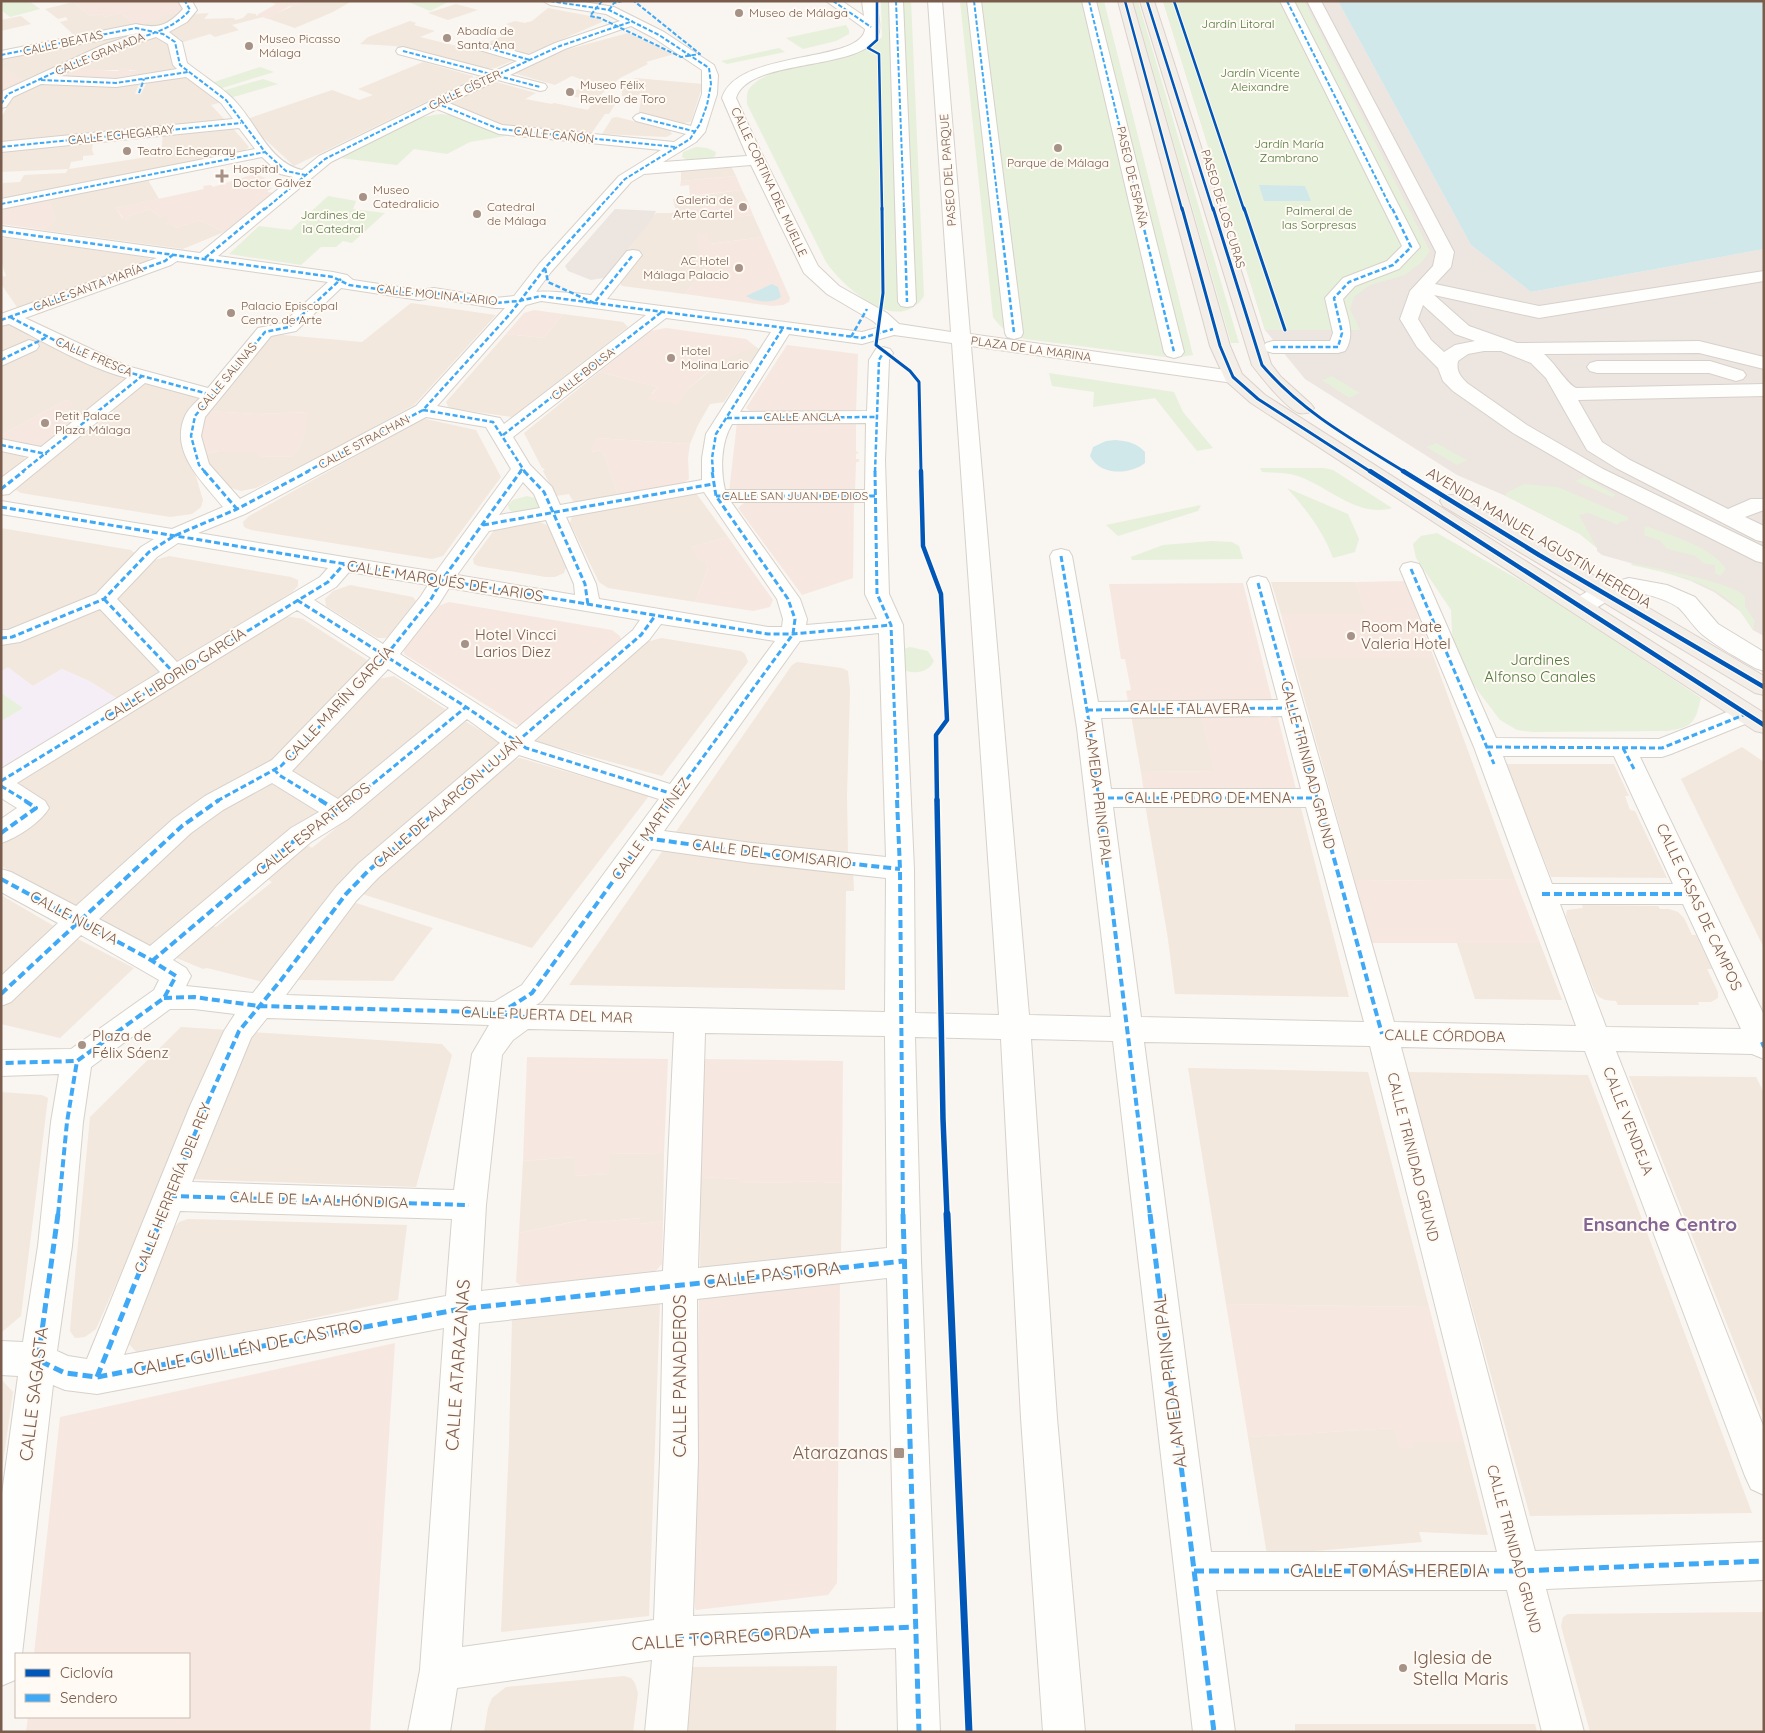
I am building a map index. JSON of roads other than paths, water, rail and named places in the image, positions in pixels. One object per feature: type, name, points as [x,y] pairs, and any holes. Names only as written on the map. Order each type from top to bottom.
[{"type":"main road","points":[[1125,1],[1220,346],[1233,377]]},
{"type":"main road","name":"PASEO DE LOS CURAS","points":[[1148,1],[1262,365],[1274,382],[1304,408]]},
{"type":"main road","name":"AVENIDA MANUEL AGUSTÍN HEREDIA","points":[[1233,377],[1304,408],[1499,531],[1764,687]]},
{"type":"main road","name":"AVENIDA MANUEL AGUSTÍN HEREDIA","points":[[1233,377],[1258,399],[1755,720]]},
{"type":"street","name":"CALLE GRANADA","points":[[3,98],[108,48],[154,32],[184,18],[190,10],[185,1]]},
{"type":"street","points":[[550,1],[610,4],[633,21],[692,56]]},
{"type":"street","points":[[610,4],[590,16],[600,18],[681,57],[700,54],[634,1]]},
{"type":"street","points":[[833,1],[871,27]]},
{"type":"street","points":[[869,1],[871,27]]},
{"type":"street","points":[[896,1],[907,302]]},
{"type":"street","name":"PASEO DEL PARQUE","points":[[935,1],[955,268],[963,339]]},
{"type":"street","points":[[974,1],[1014,333]]},
{"type":"street","name":"PASEO DE ESPAÑA","points":[[1089,1],[1174,352]]},
{"type":"street","points":[[1273,347],[1338,347],[1342,333],[1334,298],[1349,282],[1393,265],[1411,247],[1287,1]]},
{"type":"street","points":[[1314,1],[1445,252],[1442,267],[1421,289],[1409,319],[1424,343],[1447,366]]},
{"type":"street","name":"CALLE CÍSTER","points":[[306,175],[325,159],[495,75],[560,46],[633,21]]},
{"type":"street","name":"CALLE CORTINA DEL MUELLE","points":[[871,27],[872,34],[867,41],[855,47],[760,72],[733,88],[729,98],[756,160],[810,269],[833,290],[867,309],[893,329]]},
{"type":"street","name":"CALLE BEATAS","points":[[1,55],[136,28],[154,32]]},
{"type":"street","points":[[154,32],[163,34],[175,42],[180,65],[226,100],[241,123],[265,152],[286,171],[306,175]]},
{"type":"street","points":[[481,46],[530,60]]},
{"type":"street","points":[[403,51],[540,87]]},
{"type":"street","name":"CALLE CORTINA DEL MUELLE","points":[[692,56],[709,68],[713,76],[697,132]]},
{"type":"street","points":[[38,80],[102,83],[188,72]]},
{"type":"street","points":[[139,93],[144,79]]},
{"type":"street","name":"CALLE CAÑÓN","points":[[436,103],[499,128],[564,137],[676,147]]},
{"type":"street","points":[[641,118],[697,132]]},
{"type":"street","name":"CALLE ECHEGARAY","points":[[1,147],[241,123]]},
{"type":"street","points":[[676,147],[690,139],[697,132]]},
{"type":"street","name":"CALLE STRACHAN","points":[[104,599],[149,552],[174,536],[237,509],[423,410],[510,314],[545,268],[625,179],[676,147]]},
{"type":"street","points":[[3,204],[265,152]]},
{"type":"street","points":[[636,185],[629,184],[641,174],[659,168],[756,160]]},
{"type":"street","points":[[206,258],[306,175]]},
{"type":"street","name":"CALLE MOLINA LARIO","points":[[1,231],[206,258],[341,279],[350,285],[386,288],[419,295],[434,293],[495,303],[519,301],[541,296],[851,337],[862,338],[893,329],[963,339]]},
{"type":"street","name":"CALLE SANTA MARÍA","points":[[5,318],[165,261],[174,254]]},
{"type":"street","points":[[545,268],[548,282],[594,303],[633,255]]},
{"type":"street","points":[[1421,289],[1539,312],[1764,276]]},
{"type":"street","name":"CALLE SALINAS","points":[[237,509],[199,465],[191,436],[195,416],[265,332],[289,327],[341,279]]},
{"type":"street","points":[[1421,289],[1462,330],[1538,359],[1562,389],[1594,446],[1623,464],[1764,536]]},
{"type":"street","points":[[851,337],[867,309]]},
{"type":"street","name":"CALLE BOLSA","points":[[498,429],[663,311]]},
{"type":"street","name":"CALLE FRESCA","points":[[5,318],[120,370],[212,395]]},
{"type":"street","points":[[783,328],[716,434],[712,458],[714,490],[788,599],[795,619],[793,634]]},
{"type":"street","name":"PLAZA DE LA MARINA","points":[[1015,1028],[963,339],[1233,377]]},
{"type":"street","points":[[1764,363],[1699,347],[1509,347],[1484,344],[1462,349],[1449,358],[1447,366],[1450,377],[1460,387],[1520,429],[1596,473],[1712,532],[1764,556]]},
{"type":"street","points":[[1,360],[29,346]]},
{"type":"street","points":[[884,353],[879,360],[875,496],[877,594],[891,624],[900,869],[900,1025],[904,1261],[919,1732]]},
{"type":"street","points":[[1546,367],[1710,367],[1729,371],[1764,389]]},
{"type":"street","points":[[1,489],[142,376]]},
{"type":"street","points":[[1562,389],[1573,394],[1764,389]]},
{"type":"street","points":[[423,410],[498,429],[522,469],[544,492],[585,584],[588,605]]},
{"type":"street","name":"CALLE ANCLA","points":[[727,418],[878,417]]},
{"type":"street","points":[[1,445],[46,454]]},
{"type":"street","points":[[442,580],[522,469]]},
{"type":"street","name":"CALLE SAN JUAN DE DIOS","points":[[483,525],[553,512],[714,490],[875,496]]},
{"type":"street","points":[[1729,517],[1759,504]]},
{"type":"street","name":"CALLE MARQUÉS DE LARIOS","points":[[1,507],[768,634],[793,634],[891,624]]},
{"type":"street","points":[[1712,532],[1764,577]]},
{"type":"street","points":[[1744,547],[1764,536]]},
{"type":"street","name":"ALAMEDA PRINCIPAL","points":[[1061,556],[1087,710],[1099,798],[1214,1732]]},
{"type":"street","name":"CALLE LIBORIO GARCÍA","points":[[1,781],[328,582],[344,564]]},
{"type":"street","name":"CALLE VENDEJA","points":[[1411,569],[1491,755],[1596,1039],[1764,1476]]},
{"type":"street","name":"CALLE MARÍN GARCÍA","points":[[1,994],[78,921],[192,818],[281,766],[372,673],[431,599],[442,580]]},
{"type":"street","name":"CALLE TRINIDAD GRUND","points":[[1258,583],[1382,1034],[1519,1571],[1563,1732]]},
{"type":"street","points":[[1581,607],[1605,592],[1629,585],[1659,590],[1687,602],[1710,629],[1764,662]]},
{"type":"street","points":[[7,638],[104,599],[175,674]]},
{"type":"street","points":[[297,600],[466,707],[516,743],[526,748],[676,795]]},
{"type":"street","name":"CALLE DE ALARCÓN LUJÁN","points":[[259,1006],[346,894],[368,871],[641,635],[655,616]]},
{"type":"street","name":"CALLE MARTÍNEZ","points":[[518,1008],[645,838],[793,634]]},
{"type":"street","name":"CALLE ESPARTEROS","points":[[153,957],[301,835],[339,812],[466,707]]},
{"type":"street","name":"CALLE TALAVERA","points":[[1087,710],[1293,708]]},
{"type":"street","points":[[1491,755],[1628,758],[1755,720]]},
{"type":"street","name":"CALLE CASAS DE CAMPOS","points":[[1628,758],[1763,1044]]},
{"type":"street","points":[[274,770],[339,812]]},
{"type":"street","points":[[1,786],[36,808],[1,833]]},
{"type":"street","name":"CALLE PEDRO DE MENA","points":[[1099,798],[1318,798]]},
{"type":"street","name":"CALLE DEL COMISARIO","points":[[645,838],[752,853],[900,869]]},
{"type":"street","name":"CALLE NUEVA","points":[[1,879],[78,921],[153,957],[176,976],[164,998]]},
{"type":"street","points":[[1542,894],[1693,894]]},
{"type":"street","name":"CALLE PUERTA DEL MAR","points":[[164,998],[194,996],[259,1006],[518,1008],[698,1020],[900,1025]]},
{"type":"street","points":[[1,1063],[77,1061],[164,998]]},
{"type":"street","name":"CALLE HERRERÍA DEL REY","points":[[97,1376],[169,1196],[239,1031],[259,1006]]},
{"type":"street","name":"CALLE ATARAZANAS","points":[[429,1732],[440,1670],[461,1309],[469,1205],[487,1054],[497,1035],[508,1024],[518,1008]]},
{"type":"street","name":"CALLE PANADEROS","points":[[666,1732],[674,1637],[673,1602],[680,1459],[680,1286],[698,1020]]},
{"type":"street","points":[[900,1025],[1127,1030]]},
{"type":"street","points":[[1015,1028],[1039,1418],[1064,1732]]},
{"type":"street","name":"CALLE CÓRDOBA","points":[[1127,1030],[1382,1034],[1763,1044]]},
{"type":"street","name":"CALLE SAGASTA","points":[[1,1666],[4,1615],[54,1246],[67,1122],[77,1061]]},
{"type":"street","name":"CALLE DE LA ALHÓNDIGA","points":[[169,1196],[469,1205]]},
{"type":"street","name":"CALLE PASTORA","points":[[461,1309],[904,1261]]},
{"type":"street","name":"CALLE GUILLÉN DE CASTRO","points":[[38,1360],[66,1373],[97,1376],[461,1309]]},
{"type":"street","points":[[1,1358],[38,1360]]},
{"type":"street","name":"CALLE TOMÁS HEREDIA","points":[[1194,1571],[1519,1571],[1764,1561]]},
{"type":"street","name":"CALLE TORREGORDA","points":[[440,1670],[674,1637],[915,1627]]},
{"type":"water","points":[[1338,1],[1764,1],[1764,249],[1531,292],[1471,245]]},
{"type":"water","points":[[1259,185],[1305,186],[1311,201],[1264,201]]},
{"type":"water","points":[[772,284],[778,287],[781,297],[778,299],[764,301],[754,300],[746,296]]},
{"type":"water","points":[[1115,440],[1139,446],[1145,452],[1145,463],[1131,470],[1116,472],[1095,463],[1090,456],[1093,447],[1106,441]]},
{"type":"place","name":"Museo de Málaga","points":[[739,13]]},
{"type":"place","name":"Abadía de Santa Ana","points":[[447,38]]},
{"type":"place","name":"Museo Picasso Málaga","points":[[249,46]]},
{"type":"place","name":"Museo Félix Revello de Toro","points":[[570,92]]},
{"type":"place","name":"Parque de Málaga","points":[[1058,148]]},
{"type":"place","name":"Teatro Echegaray","points":[[127,151]]},
{"type":"place","name":"Hospital Doctor Gálvez","points":[[222,176]]},
{"type":"place","name":"Museo Catedralicio","points":[[363,197]]},
{"type":"place","name":"Galeria de Arte Cartel","points":[[743,207]]},
{"type":"place","name":"Catedral de Málaga","points":[[477,214]]},
{"type":"place","name":"AC Hotel Málaga Palacio","points":[[739,268]]},
{"type":"place","name":"Palacio Episcopal Centro de Arte","points":[[231,313]]},
{"type":"place","name":"Hotel Molina Lario","points":[[671,358]]},
{"type":"place","name":"Petit Palace Plaza Málaga","points":[[45,423]]},
{"type":"place","name":"Room Mate Valeria Hotel","points":[[1351,636]]},
{"type":"place","name":"Hotel Vincci Larios Diez","points":[[465,644]]},
{"type":"place","name":"Plaza de Félix Sáenz","points":[[82,1045]]},
{"type":"place","name":"Atarazanas","points":[[899,1453]]},
{"type":"place","name":"Iglesia de Stella Maris","points":[[1403,1668]]},
{"type":"district","name":"Ensanche Centro","points":[[1660,1224]]},
{"type":"park label","name":"Jardín Litoral","points":[[1238,24]]},
{"type":"park label","name":"Jardín Vicente Aleixandre","points":[[1260,80]]},
{"type":"park label","name":"Jardín María Zambrano","points":[[1289,151]]},
{"type":"park label","name":"Palmeral de las Sorpresas","points":[[1319,218]]},
{"type":"park label","name":"Jardines de la Catedral","points":[[333,222]]},
{"type":"park label","name":"Jardines Alfonso Canales","points":[[1540,668]]}]
